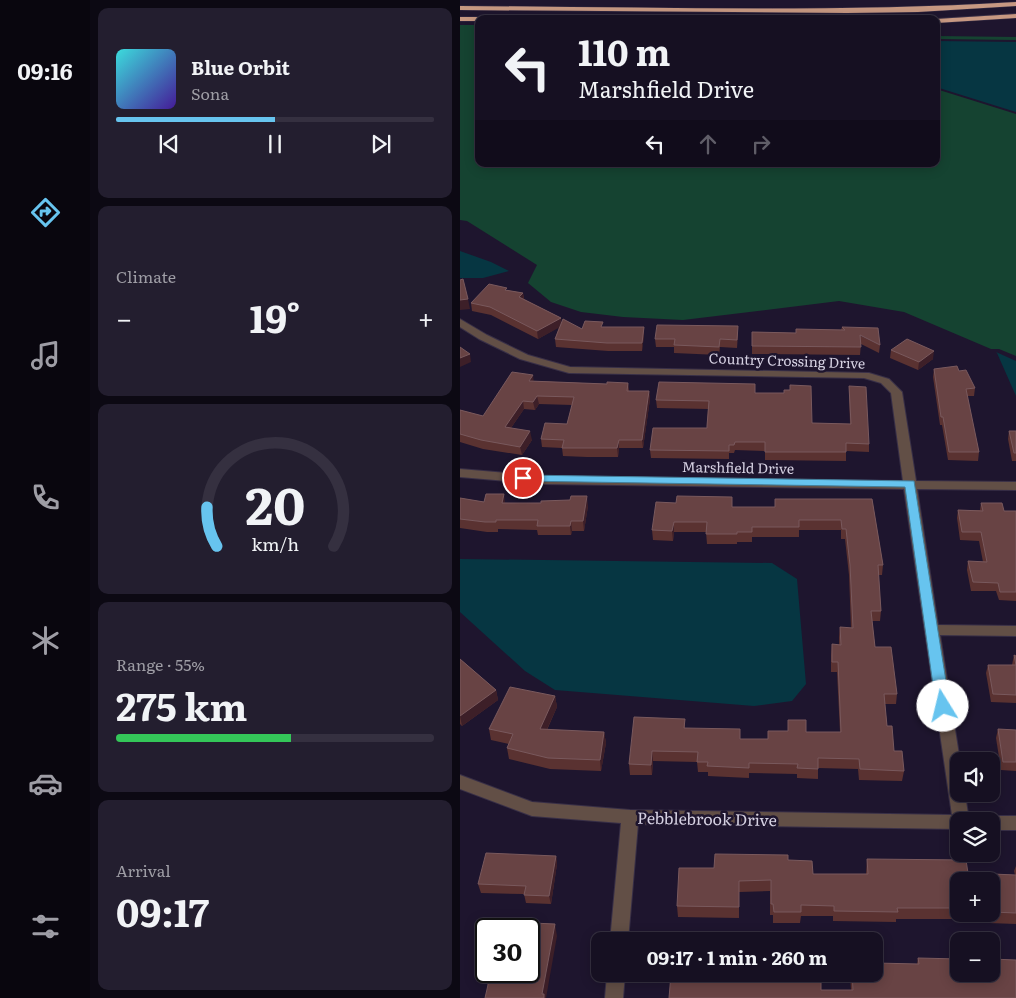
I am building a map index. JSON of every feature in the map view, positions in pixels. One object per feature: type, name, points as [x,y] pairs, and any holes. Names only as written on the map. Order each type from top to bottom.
[{"type":"highway","points":[[460,0],[617,5],[635,10]]},
{"type":"highway","points":[[460,8],[882,11],[1016,4]]},
{"type":"highway","points":[[940,17],[1016,14]]},
{"type":"highway","points":[[940,21],[1016,14]]},
{"type":"highway","points":[[460,18],[475,18]]},
{"type":"highway","points":[[460,18],[475,20]]},
{"type":"street","name":"Country Crossing Drive","points":[[460,322],[482,337],[524,357],[569,370],[865,375],[885,381],[896,392],[959,812]]},
{"type":"street","name":"Marshfield Drive","points":[[460,473],[542,480],[1016,486]]},
{"type":"street","points":[[932,630],[1016,632]]},
{"type":"street","name":"Pebblebrook Drive","points":[[460,782],[532,809],[630,817],[950,822]]},
{"type":"street","points":[[620,932],[630,817]]},
{"type":"street","points":[[1000,823],[1016,823]]},
{"type":"street","points":[[614,998],[615,982]]},
{"type":"green space","points":[[460,25],[475,25],[475,167],[940,167],[940,90],[1016,114],[1016,356],[999,349],[991,349],[904,312],[839,301],[683,320],[623,317],[581,312],[551,302],[528,283],[537,265],[467,221],[460,220]]},
{"type":"green space","points":[[940,36],[1016,37],[1016,40],[940,39]]},
{"type":"water","points":[[940,41],[1016,42],[1016,112],[940,88]]},
{"type":"water","points":[[460,251],[491,262],[509,271],[483,278],[460,278]]},
{"type":"water","points":[[997,353],[1016,361],[1016,396]]},
{"type":"water","points":[[460,559],[772,563],[797,579],[806,684],[792,701],[754,706],[555,690],[525,671],[460,612]]},
{"type":"building","points":[[463,279],[468,299],[460,300],[460,280]]},
{"type":"building","points":[[489,284],[507,288],[505,290],[523,293],[519,297],[561,318],[537,331],[490,307],[471,303]]},
{"type":"building","points":[[563,319],[582,329],[585,321],[603,322],[601,327],[644,327],[642,343],[607,343],[555,339]]},
{"type":"building","points":[[657,325],[738,326],[737,340],[720,339],[719,347],[674,345],[675,339],[655,339]]},
{"type":"building","points":[[842,327],[878,328],[880,345],[860,335],[861,347],[752,346],[752,332],[796,333],[796,329],[845,330]]},
{"type":"building","points":[[907,339],[934,351],[919,362],[891,350]]},
{"type":"building","points":[[460,347],[470,354],[460,358]]},
{"type":"building","points":[[957,366],[959,371],[966,370],[975,388],[966,389],[979,452],[949,452],[943,417],[941,417],[934,369]]},
{"type":"building","points":[[512,372],[533,375],[529,381],[628,383],[627,391],[649,391],[642,440],[619,440],[617,448],[562,448],[564,440],[541,439],[545,423],[567,424],[574,397],[537,396],[533,402],[523,401],[505,427],[530,431],[520,447],[460,434],[460,410],[483,416]]},
{"type":"building","points":[[659,382],[755,384],[755,393],[784,393],[784,390],[790,390],[790,385],[811,386],[812,423],[851,424],[849,386],[866,387],[869,444],[846,443],[846,452],[765,452],[765,442],[735,442],[734,445],[729,445],[729,451],[650,450],[653,428],[707,428],[709,401],[656,400]]},
{"type":"building","points":[[1009,431],[1016,431],[1016,453],[1014,453]]},
{"type":"building","points":[[486,494],[504,494],[502,503],[541,503],[541,501],[570,500],[571,496],[587,496],[583,521],[571,521],[570,526],[537,526],[538,520],[496,520],[496,522],[485,522],[460,519],[460,498],[484,502]]},
{"type":"building","points":[[677,496],[732,497],[732,507],[775,507],[775,499],[872,499],[883,565],[878,565],[881,611],[871,611],[875,647],[891,647],[897,694],[884,694],[887,726],[892,726],[894,751],[902,751],[904,771],[860,769],[859,759],[818,758],[818,769],[797,768],[798,764],[749,763],[749,768],[707,766],[708,762],[697,762],[698,752],[652,751],[651,765],[629,764],[634,717],[685,719],[684,728],[740,729],[740,739],[768,739],[768,731],[788,731],[788,720],[806,720],[806,732],[841,732],[838,662],[832,662],[832,644],[841,645],[840,627],[853,628],[846,529],[842,529],[841,520],[799,520],[799,527],[752,527],[752,532],[737,532],[737,534],[706,534],[707,522],[674,522],[672,531],[652,530],[656,502],[676,503]]},
{"type":"building","points":[[981,503],[1002,503],[1004,511],[1016,511],[1016,592],[1000,592],[998,583],[973,582],[968,561],[987,562],[981,532],[962,532],[958,510],[983,511]]},
{"type":"building","points":[[460,659],[496,690],[460,716]]},
{"type":"building","points":[[988,665],[1016,665],[1016,695],[993,694]]},
{"type":"building","points":[[510,687],[555,696],[540,729],[604,732],[600,760],[548,758],[507,748],[513,734],[489,729]]},
{"type":"building","points":[[998,729],[1016,730],[1016,762],[1003,762]]},
{"type":"building","points":[[486,853],[556,856],[549,896],[524,895],[526,886],[478,884]]},
{"type":"building","points":[[715,854],[788,855],[788,860],[812,861],[813,874],[868,874],[867,859],[950,860],[950,862],[966,862],[968,872],[950,872],[950,908],[897,908],[898,912],[834,911],[834,906],[801,905],[801,912],[774,912],[773,904],[771,904],[771,880],[739,881],[739,907],[677,906],[679,868],[714,868]]},
{"type":"building","points":[[1000,874],[1016,875],[1016,913],[1000,912]]},
{"type":"building","points":[[540,923],[555,924],[542,994],[544,994],[544,998],[485,998],[488,983],[540,983]]},
{"type":"building","points":[[918,958],[950,959],[950,982],[1000,982],[1000,959],[1016,960],[1016,998],[669,998],[670,982],[821,982],[821,990],[853,990],[852,982],[883,982],[883,963],[919,964]]},
{"type":"route","points":[[523,478],[542,480],[910,484],[943,706]]}]
